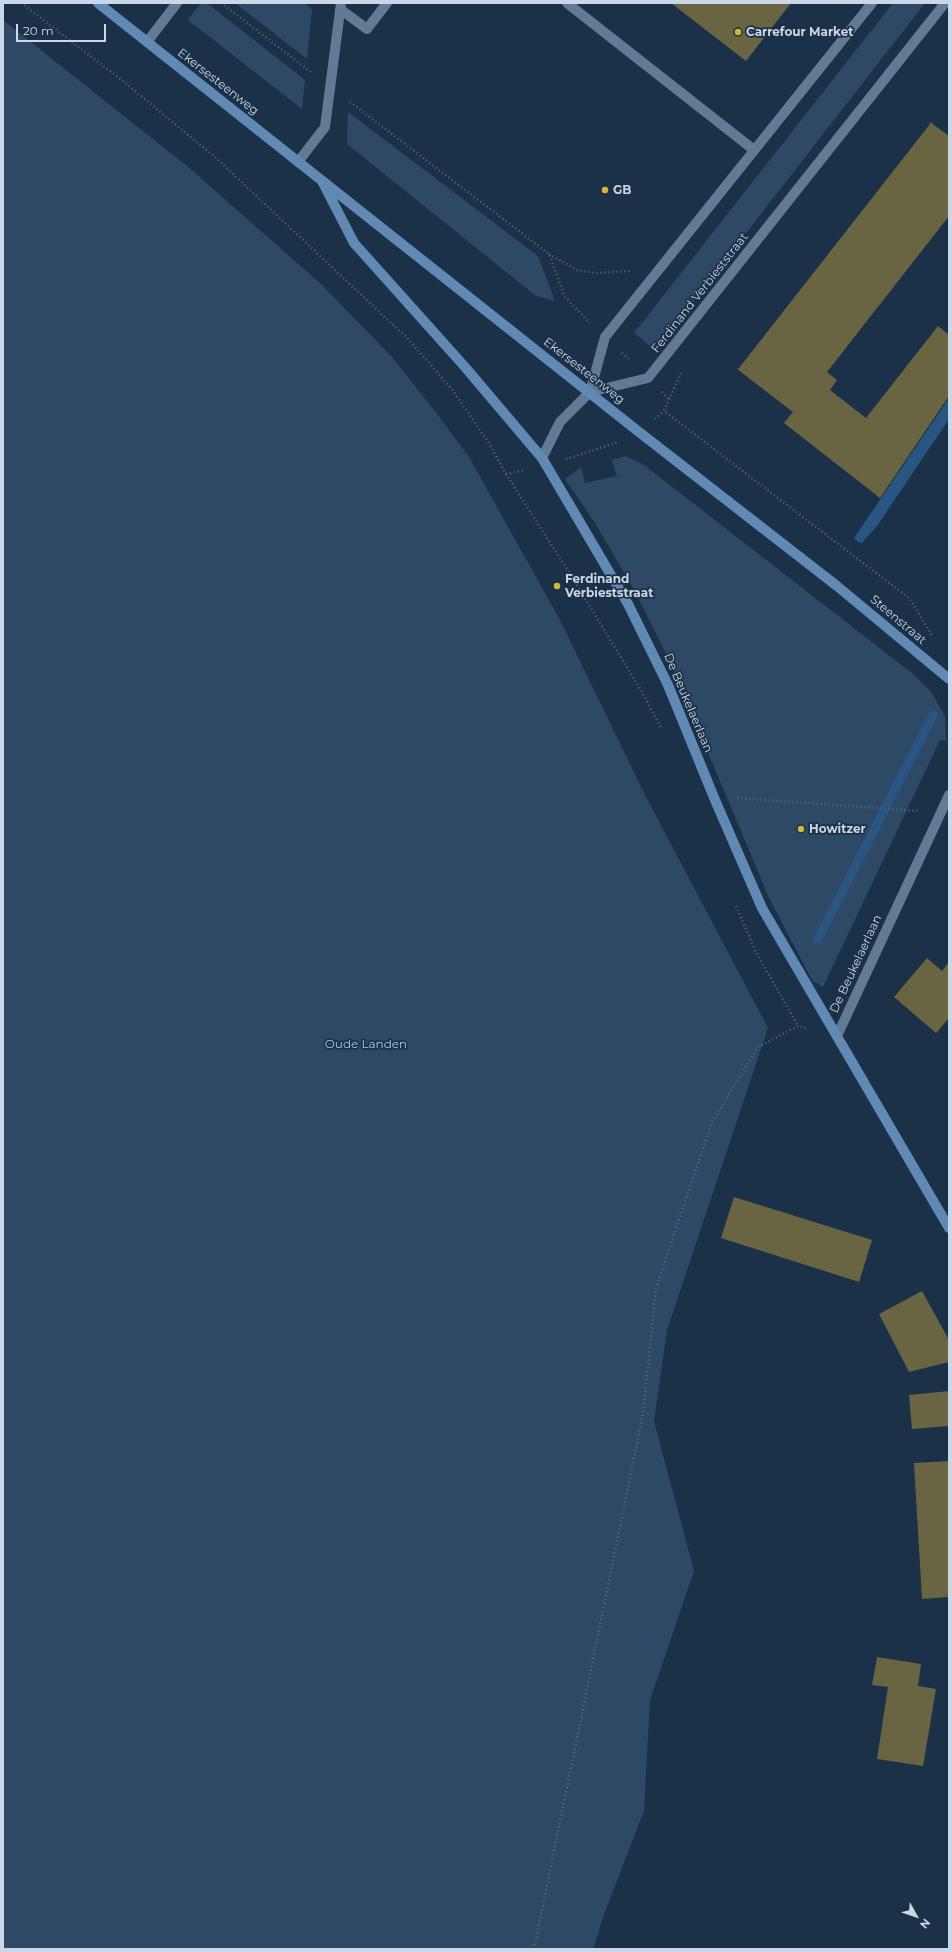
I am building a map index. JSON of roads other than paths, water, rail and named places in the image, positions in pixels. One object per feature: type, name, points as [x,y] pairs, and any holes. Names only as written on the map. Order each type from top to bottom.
[{"type":"main road","name":"Ekersesteenweg","points":[[98,3],[639,432],[830,580]]},
{"type":"main road","name":"Ekersesteenweg","points":[[322,182],[354,243],[465,367],[544,462]]},
{"type":"main road","name":"De Beukelaerlaan","points":[[544,462],[628,604],[668,685],[715,800],[762,908],[949,1228]]},
{"type":"main road","name":"Steenstraat","points":[[830,580],[949,679]]},
{"type":"street","points":[[147,42],[177,3]]},
{"type":"street","points":[[340,6],[367,28],[388,3]]},
{"type":"street","points":[[567,3],[754,150]]},
{"type":"street","points":[[544,462],[560,422],[590,392],[605,337],[872,3]]},
{"type":"street","name":"Ferdinand Verbieststraat","points":[[590,392],[648,378],[945,3]]},
{"type":"street","points":[[298,162],[325,127],[340,6]]},
{"type":"street","name":"De Beukelaerlaan","points":[[838,1036],[949,794]]},
{"type":"waterway","points":[[818,939],[933,715]]},
{"type":"place","name":"Carrefour Market","points":[[738,32]]},
{"type":"place","name":"GB","points":[[605,190]]},
{"type":"place","name":"Ferdinand Verbieststraat","points":[[557,586]]},
{"type":"place","name":"Howitzer","points":[[801,829]]},
{"type":"park label","name":"Oude Landen","points":[[366,1044]]}]
